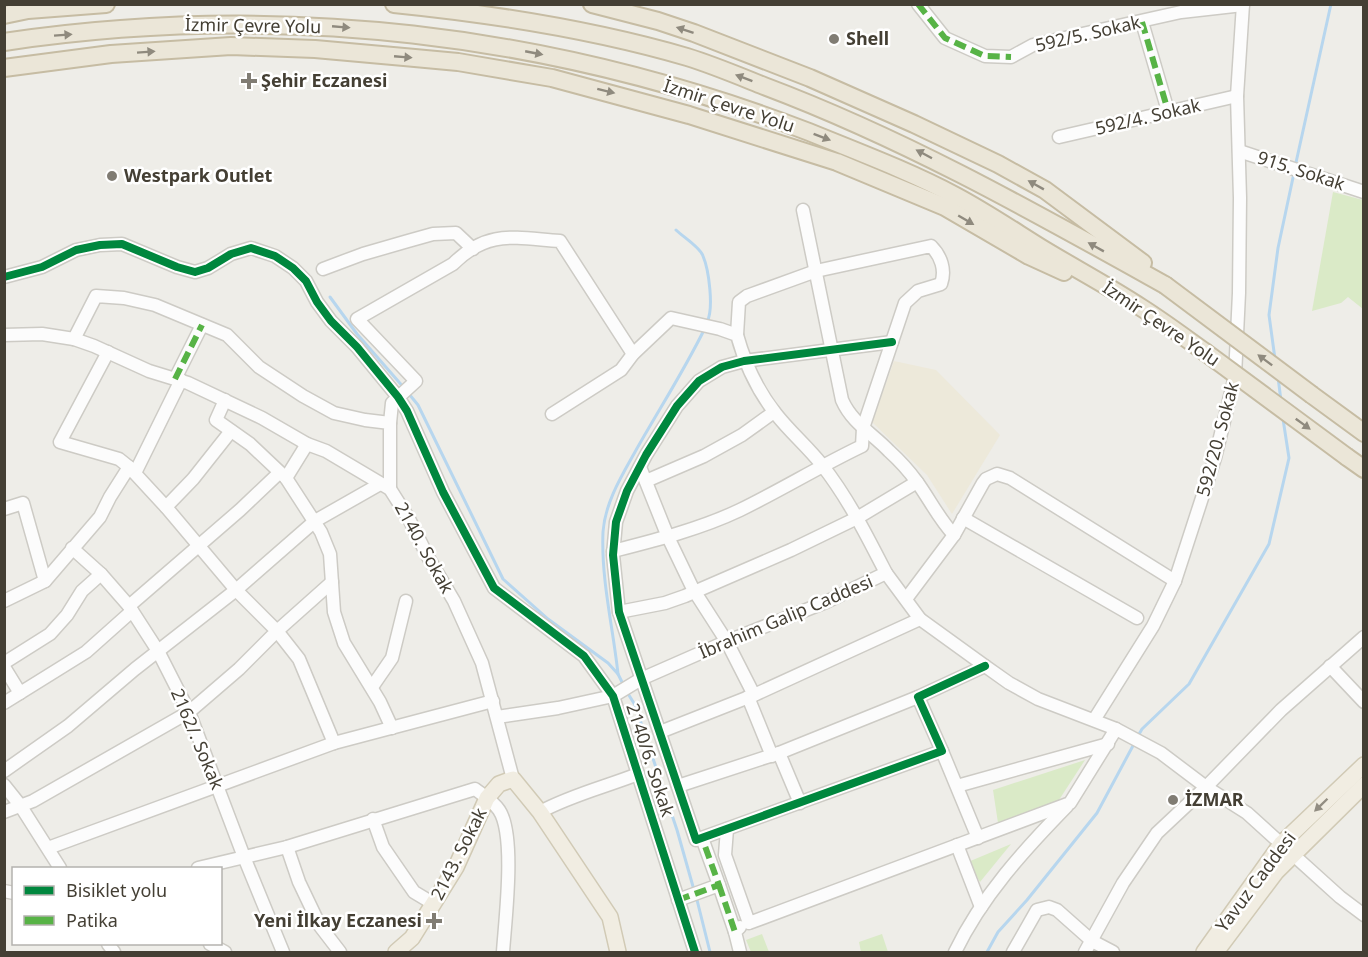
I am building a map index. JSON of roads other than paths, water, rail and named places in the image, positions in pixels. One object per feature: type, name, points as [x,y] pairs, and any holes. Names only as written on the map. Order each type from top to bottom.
[{"type":"highway","points":[[4,15],[28,10],[106,4]]},
{"type":"highway","name":"İzmir Çevre Yolu","points":[[394,4],[537,22],[601,34],[690,58],[821,107],[911,148],[1166,285],[1364,433]]},
{"type":"highway","points":[[592,4],[694,33],[810,78],[998,164],[1045,190],[1142,261],[1166,285]]},
{"type":"highway","name":"İzmir Çevre Yolu","points":[[4,42],[174,25],[322,26],[448,38],[585,63],[742,107],[877,159],[956,196],[1142,308],[1364,469]]},
{"type":"highway","points":[[4,68],[111,54],[231,46],[315,49],[436,60],[552,78],[689,115],[837,162],[945,207],[1029,256],[1142,308]]},
{"type":"main road","name":"Yavuz Caddesi","points":[[1204,952],[1281,844],[1364,765]]},
{"type":"main road","name":"2143. Sokak","points":[[396,952],[411,945],[456,867],[487,798],[499,784],[513,779]]},
{"type":"main road","name":"2140. Sokak","points":[[513,779],[540,812],[610,917],[618,952]]},
{"type":"main road","name":"Yavuz Caddesi","points":[[1216,952],[1276,872],[1364,784]]},
{"type":"street","name":"592/5. Sokak","points":[[918,4],[945,38],[985,56],[1011,57],[1033,45],[1180,12],[1243,5]]},
{"type":"street","name":"592/20. Sokak","points":[[1094,720],[1154,626],[1175,581],[1215,458],[1235,376],[1239,293],[1237,96],[1243,5]]},
{"type":"street","points":[[1142,22],[1168,111]]},
{"type":"street","name":"592/4. Sokak","points":[[1059,137],[1237,96]]},
{"type":"street","name":"915. Sokak","points":[[1239,151],[1364,192]]},
{"type":"street","points":[[803,210],[842,400],[847,412],[888,450],[917,482],[941,521],[954,535]]},
{"type":"street","points":[[323,269],[363,254],[433,234],[456,233],[473,249]]},
{"type":"street","points":[[4,771],[68,726],[236,590],[315,521],[385,487],[392,403],[416,381],[357,319],[489,240],[510,237],[560,241],[633,354]]},
{"type":"street","name":"2140/6. Sokak","points":[[4,277],[42,267],[76,250],[100,245],[122,244],[195,272],[208,268],[231,254],[251,248],[275,256],[293,267],[306,281],[317,302],[331,321],[357,348],[407,411],[443,492],[494,588],[585,656],[613,696],[695,952]]},
{"type":"street","points":[[614,551],[668,537],[739,510],[822,465],[862,446],[863,428],[905,303],[918,291],[941,284],[944,276],[940,258],[931,246],[816,271],[747,296],[740,302],[736,335],[744,361],[774,412],[822,465],[857,518],[886,573]]},
{"type":"street","points":[[74,339],[90,312],[96,296],[124,298],[155,305],[226,335],[259,367],[280,382],[334,413],[390,423]]},
{"type":"street","points":[[552,414],[621,370],[633,354],[671,318],[736,335]]},
{"type":"street","points":[[4,601],[45,581],[100,517],[132,470],[178,380],[202,325]]},
{"type":"street","name":"2140. Sokak","points":[[4,335],[42,334],[74,339],[108,352],[149,371],[178,380],[225,400],[262,418],[307,444],[326,450],[385,487],[409,519],[454,601],[482,663],[513,779]]},
{"type":"street","points":[[892,342],[744,361],[722,367],[699,381],[677,406],[640,467],[627,491],[616,522],[614,551],[619,612],[696,840],[942,751]]},
{"type":"street","points":[[108,352],[60,442],[119,459],[166,507],[236,590],[277,631],[299,659],[334,743]]},
{"type":"street","points":[[225,400],[216,420],[249,444],[282,476],[315,521],[330,554],[334,612],[344,642],[372,687],[392,728]]},
{"type":"street","points":[[646,481],[733,441],[774,412]]},
{"type":"street","points":[[166,507],[213,456],[231,431]]},
{"type":"street","points":[[4,703],[86,652],[130,608],[240,510],[282,476],[307,444]]},
{"type":"street","points":[[640,467],[668,537],[695,592],[727,642],[775,754],[800,803]]},
{"type":"street","points":[[906,599],[954,535],[986,479],[997,474],[1004,475],[1175,581]]},
{"type":"street","points":[[619,612],[665,603],[695,592],[857,518],[917,482]]},
{"type":"street","points":[[4,509],[23,503],[45,581]]},
{"type":"street","points":[[963,518],[1137,618]]},
{"type":"street","name":"2162/. Sokak","points":[[72,548],[100,574],[130,608],[158,651],[189,712],[283,952]]},
{"type":"street","name":"İbrahim Galip Caddesi","points":[[497,717],[558,708],[613,696],[642,679],[825,602],[886,573],[920,619],[985,666],[1038,699],[1116,729],[1161,753],[1206,787],[1247,813],[1340,897],[1364,915]]},
{"type":"street","points":[[20,693],[4,665],[51,634],[67,615],[82,591],[100,574]]},
{"type":"street","points":[[4,812],[33,801],[189,712],[332,582]]},
{"type":"street","points":[[372,687],[392,658],[406,601]]},
{"type":"street","points":[[660,732],[751,696],[920,619]]},
{"type":"street","points":[[1085,952],[1123,883],[1157,833],[1206,787],[1281,710],[1364,637]]},
{"type":"street","points":[[678,786],[775,754],[918,697],[985,666]]},
{"type":"street","points":[[1330,666],[1364,702]]},
{"type":"street","points":[[918,697],[978,838]]},
{"type":"street","points":[[48,848],[334,743],[493,701]]},
{"type":"street","points":[[954,952],[981,907],[1025,849],[1070,803],[1116,729]]},
{"type":"street","points":[[957,786],[1108,744]]},
{"type":"street","points":[[540,812],[563,799],[600,789],[638,774]]},
{"type":"street","points":[[4,785],[20,805],[59,867]]},
{"type":"street","points":[[202,867],[287,847],[475,789],[500,811],[506,830],[507,880],[503,952]]},
{"type":"street","points":[[735,932],[741,926],[1070,803]]},
{"type":"street","points":[[373,819],[383,847],[414,892],[434,904]]},
{"type":"street","points":[[727,829],[724,855],[749,923]]},
{"type":"street","points":[[702,838],[740,952]]},
{"type":"street","points":[[957,846],[981,907]]},
{"type":"street","points":[[287,847],[299,882],[320,926],[340,952]]},
{"type":"street","points":[[678,900],[719,885]]},
{"type":"street","points":[[1014,952],[1037,910],[1049,907],[1056,910],[1092,941],[1113,952]]},
{"type":"waterway","points":[[1295,167],[1331,4]]},
{"type":"waterway","points":[[1275,359],[1269,315],[1278,248],[1294,173]]},
{"type":"waterway","points":[[676,230],[703,256],[709,280],[710,308],[707,322]]},
{"type":"waterway","points":[[330,297],[357,334],[405,389]]},
{"type":"waterway","points":[[618,674],[604,568],[604,521],[614,491],[624,471],[705,328]]},
{"type":"waterway","points":[[1278,377],[1281,401]]},
{"type":"waterway","points":[[409,394],[418,405],[503,579],[548,619],[608,663],[618,674],[624,686]]},
{"type":"waterway","points":[[1138,736],[1142,729],[1189,684],[1269,544],[1289,458],[1283,419]]},
{"type":"waterway","points":[[627,692],[635,705],[677,830],[694,890]]},
{"type":"waterway","points":[[987,952],[998,932],[1027,900],[1097,813],[1135,742]]},
{"type":"waterway","points":[[696,896],[710,952]]},
{"type":"place","name":"Shell","points":[[834,39]]},
{"type":"place","name":"Şehir Eczanesi","points":[[249,81]]},
{"type":"place","name":"Westpark Outlet","points":[[112,176]]},
{"type":"place","name":"İZMAR","points":[[1173,800]]},
{"type":"place","name":"Yeni İlkay Eczanesi","points":[[434,921]]}]
